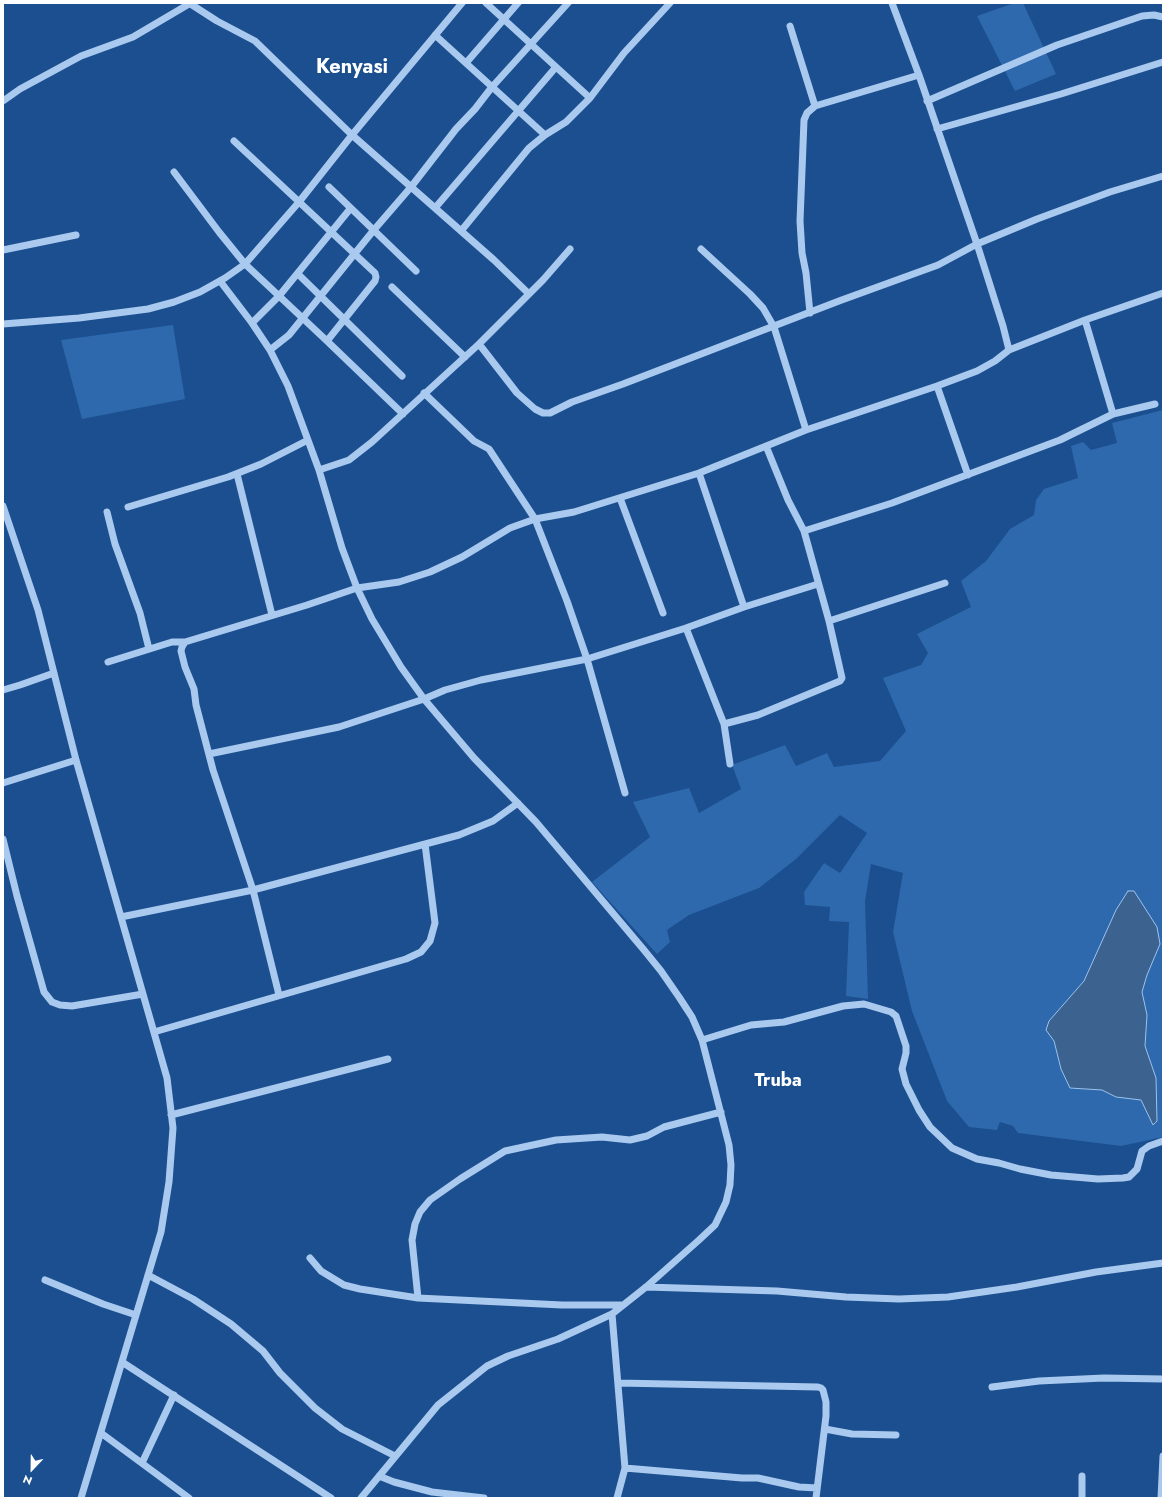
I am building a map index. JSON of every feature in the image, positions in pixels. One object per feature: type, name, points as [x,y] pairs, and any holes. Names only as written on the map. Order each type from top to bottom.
[{"type":"street","points":[[3,102],[20,89],[81,56],[133,37],[189,3],[217,21],[255,41],[352,135],[494,260],[529,294]]},
{"type":"street","points":[[3,324],[79,318],[148,309],[174,302],[200,292],[220,281],[245,264],[299,202],[352,135],[462,3]]},
{"type":"street","points":[[486,3],[590,98]]},
{"type":"street","points":[[466,64],[518,3]]},
{"type":"street","points":[[270,350],[289,335],[303,319],[373,231],[411,187],[456,129],[568,3]]},
{"type":"street","points":[[461,231],[529,148],[545,134],[566,122],[590,98],[624,53],[670,3]]},
{"type":"street","points":[[892,3],[928,101],[1003,326],[1009,350]]},
{"type":"street","points":[[928,101],[1057,45],[1142,16],[1154,15],[1163,17]]},
{"type":"street","points":[[790,26],[816,106]]},
{"type":"street","points":[[435,35],[545,134]]},
{"type":"street","points":[[937,129],[1061,94],[1163,62]]},
{"type":"street","points":[[435,208],[556,67]]},
{"type":"street","points":[[810,313],[806,273],[802,253],[800,221],[804,120],[807,113],[816,106],[919,76]]},
{"type":"street","points":[[234,141],[376,273],[375,281],[327,341]]},
{"type":"street","points":[[174,172],[245,264],[403,414]]},
{"type":"street","points":[[479,344],[517,393],[535,409],[543,413],[550,413],[572,402],[938,265],[976,244],[1037,218],[1110,192],[1163,176]]},
{"type":"street","points":[[329,187],[350,209],[416,271]]},
{"type":"street","points":[[252,323],[279,296],[298,274],[350,209]]},
{"type":"street","points":[[3,250],[76,235]]},
{"type":"street","points":[[319,470],[349,460],[403,414],[424,393],[465,358],[529,294],[570,249]]},
{"type":"street","points":[[701,249],[763,308],[774,327],[806,430]]},
{"type":"street","points":[[298,274],[402,376]]},
{"type":"street","points":[[220,281],[252,323],[270,350],[288,386],[319,470],[342,548],[357,588],[372,619],[401,667],[424,699],[474,758],[536,822],[661,971],[688,1011],[702,1040],[729,1145],[731,1165],[730,1185],[726,1202],[715,1225],[646,1287],[621,1305],[612,1314],[558,1339],[527,1349],[487,1366],[438,1405],[361,1498]]},
{"type":"street","points":[[392,287],[465,358]]},
{"type":"street","points":[[108,662],[172,642],[186,642],[357,588],[399,582],[430,572],[462,557],[510,528],[535,519],[574,512],[699,473],[806,430],[937,386],[995,361],[1009,350],[1085,320],[1163,293]]},
{"type":"street","points":[[1085,320],[1113,414]]},
{"type":"street","points":[[937,386],[968,475]]},
{"type":"street","points":[[424,393],[474,441],[489,449],[535,519],[587,659],[625,793]]},
{"type":"street","points":[[804,531],[892,503],[968,475],[1060,440],[1113,414],[1155,404]]},
{"type":"street","points":[[128,507],[236,474],[261,464],[308,440]]},
{"type":"street","points":[[724,724],[758,715],[840,681],[842,678],[829,622],[804,531],[788,500],[766,446]]},
{"type":"street","points":[[699,473],[744,607]]},
{"type":"street","points":[[236,474],[272,615]]},
{"type":"street","points":[[620,498],[663,613]]},
{"type":"street","points":[[3,508],[38,610],[76,760],[167,1078],[173,1128],[169,1182],[161,1232],[81,1498]]},
{"type":"street","points":[[107,512],[115,544],[140,613],[149,649]]},
{"type":"street","points":[[829,622],[945,583]]},
{"type":"street","points":[[209,754],[339,727],[424,699],[445,690],[481,680],[587,659],[818,584]]},
{"type":"street","points":[[686,628],[724,724],[730,764]]},
{"type":"street","points":[[186,642],[182,647],[185,667],[194,689],[196,705],[213,770],[253,890],[279,995]]},
{"type":"street","points":[[3,690],[54,673]]},
{"type":"street","points":[[3,783],[76,760]]},
{"type":"street","points":[[121,917],[253,890],[458,835],[493,821],[518,803]]},
{"type":"street","points":[[3,839],[17,896],[44,992],[52,1002],[60,1005],[72,1006],[143,994]]},
{"type":"street","points":[[154,1032],[406,959],[421,952],[430,941],[435,923],[425,844]]},
{"type":"street","points":[[702,1040],[751,1026],[790,1020],[843,1006],[864,1004],[891,1012],[896,1016],[906,1046],[902,1069],[906,1084],[919,1110],[930,1126],[952,1148],[976,1158],[1051,1175],[1122,1178],[1129,1177],[1137,1169],[1142,1151],[1149,1146],[1163,1142]]},
{"type":"street","points":[[171,1115],[388,1059]]},
{"type":"street","points":[[418,1298],[412,1240],[415,1224],[420,1212],[430,1200],[505,1151],[556,1140],[602,1137],[630,1140],[648,1136],[664,1128],[721,1112]]},
{"type":"street","points":[[310,1258],[321,1271],[344,1285],[418,1298],[562,1305],[621,1305]]},
{"type":"street","points":[[646,1287],[777,1291],[899,1300],[948,1297],[1017,1287],[1096,1272],[1163,1263]]},
{"type":"street","points":[[148,1275],[193,1299],[231,1324],[263,1351],[280,1373],[315,1408],[342,1429],[395,1456]]},
{"type":"street","points":[[45,1280],[103,1304],[136,1315]]},
{"type":"street","points":[[612,1314],[625,1468],[617,1498]]},
{"type":"street","points":[[122,1362],[331,1498]]},
{"type":"street","points":[[992,1387],[1039,1381],[1104,1378],[1163,1379]]},
{"type":"street","points":[[618,1383],[818,1387],[823,1390],[826,1402],[825,1429],[816,1498]]},
{"type":"street","points":[[142,1463],[174,1395]]},
{"type":"street","points":[[825,1429],[852,1434],[896,1435]]},
{"type":"street","points":[[101,1433],[189,1498]]},
{"type":"street","points":[[1161,1498],[1163,1456]]},
{"type":"street","points":[[625,1468],[758,1478],[799,1487],[817,1488]]},
{"type":"street","points":[[379,1476],[394,1482],[432,1492],[484,1498]]},
{"type":"street","points":[[1082,1476],[1082,1498]]},
{"type":"shaded area","points":[[1014,3],[1023,3],[1056,74],[1015,91],[977,16]]},
{"type":"shaded area","points":[[173,325],[185,399],[82,419],[61,340]]},
{"type":"shaded area","points":[[1163,410],[1163,1137],[1121,1146],[1018,1133],[1013,1126],[1000,1122],[997,1130],[969,1127],[947,1101],[912,1011],[893,932],[903,873],[871,864],[865,901],[868,999],[846,996],[849,922],[829,921],[830,907],[805,905],[804,892],[824,863],[840,873],[867,833],[840,815],[796,859],[759,888],[689,915],[667,930],[670,942],[657,954],[592,882],[650,837],[633,802],[689,788],[699,813],[741,789],[732,765],[785,745],[796,766],[827,753],[834,767],[880,761],[906,731],[883,678],[921,665],[928,653],[917,634],[971,607],[961,581],[986,561],[1010,529],[1034,515],[1036,500],[1044,489],[1078,478],[1071,446],[1083,442],[1091,450],[1117,443],[1112,423]],"holes":[[[1116,910],[1147,975],[1142,992],[1147,1015],[1145,1046],[1156,1078],[1157,1121],[1153,1125],[1141,1100],[1116,1097],[1102,1090],[1070,1088],[1061,1069],[1049,1021],[1084,981]]]},
{"type":"shaded area","points":[[1128,891],[1134,891],[1157,927],[1160,944],[1147,975],[1142,992],[1147,1015],[1145,1046],[1156,1078],[1157,1121],[1153,1125],[1141,1100],[1116,1097],[1102,1090],[1070,1088],[1061,1069],[1054,1041],[1046,1030],[1049,1021],[1084,981],[1116,910]]},
{"type":"district","name":"Kenyasi","points":[[352,68]]},
{"type":"district","name":"Truba","points":[[778,1082]]}]
